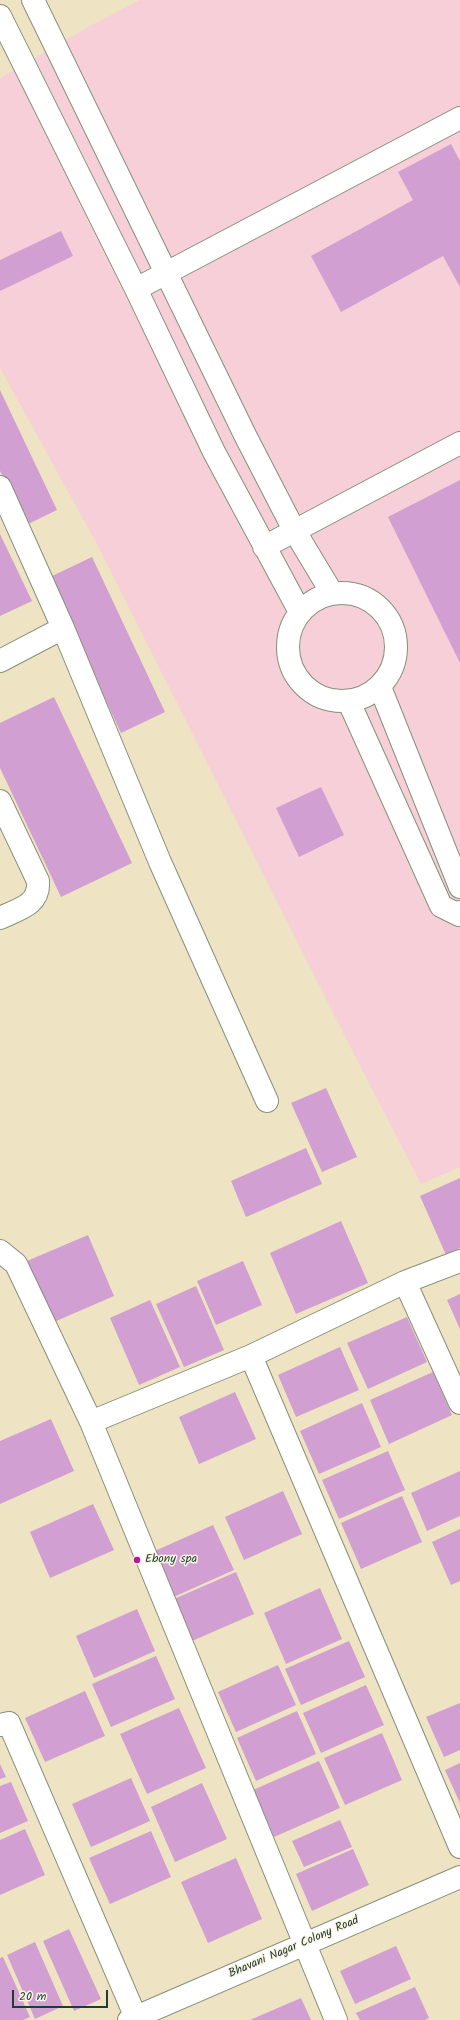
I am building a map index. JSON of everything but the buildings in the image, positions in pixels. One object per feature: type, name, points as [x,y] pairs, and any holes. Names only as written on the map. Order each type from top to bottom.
[{"type":"street","points":[[33,0],[294,530],[332,594]]},
{"type":"street","points":[[0,16],[136,289],[214,452],[300,612]]},
{"type":"street","points":[[136,289],[460,118]]},
{"type":"street","points":[[264,547],[460,443]]},
{"type":"street","points":[[0,487],[63,628],[160,862],[267,1101]]},
{"type":"street","points":[[349,593],[366,598],[380,608],[390,622],[396,638],[396,656],[390,673],[380,687],[365,696],[348,702],[330,701],[313,694],[299,682],[290,665],[287,647],[290,628],[300,612],[314,600],[332,594],[349,593]]},
{"type":"street","points":[[0,661],[63,628]]},
{"type":"street","points":[[380,687],[460,887]]},
{"type":"street","points":[[348,702],[441,906],[460,914]]},
{"type":"street","points":[[0,801],[38,880],[39,892],[32,902],[0,918]]},
{"type":"street","points":[[0,1251],[16,1264],[91,1422],[336,2020]]},
{"type":"street","points":[[91,1422],[251,1356],[405,1282],[460,1261]]},
{"type":"street","points":[[405,1282],[460,1403]]},
{"type":"street","points":[[251,1356],[460,1847]]},
{"type":"street","points":[[0,1725],[9,1722],[134,2019]]},
{"type":"street","name":"Bhavani Nagar Colony Road","points":[[134,2019],[460,1877]]},
{"type":"shaded area","points":[[140,0],[460,0],[460,1167],[421,1184],[335,1017],[98,546],[0,368],[0,78],[90,26]]},
{"type":"place","name":"Ebony spa","points":[[137,1560]]}]
